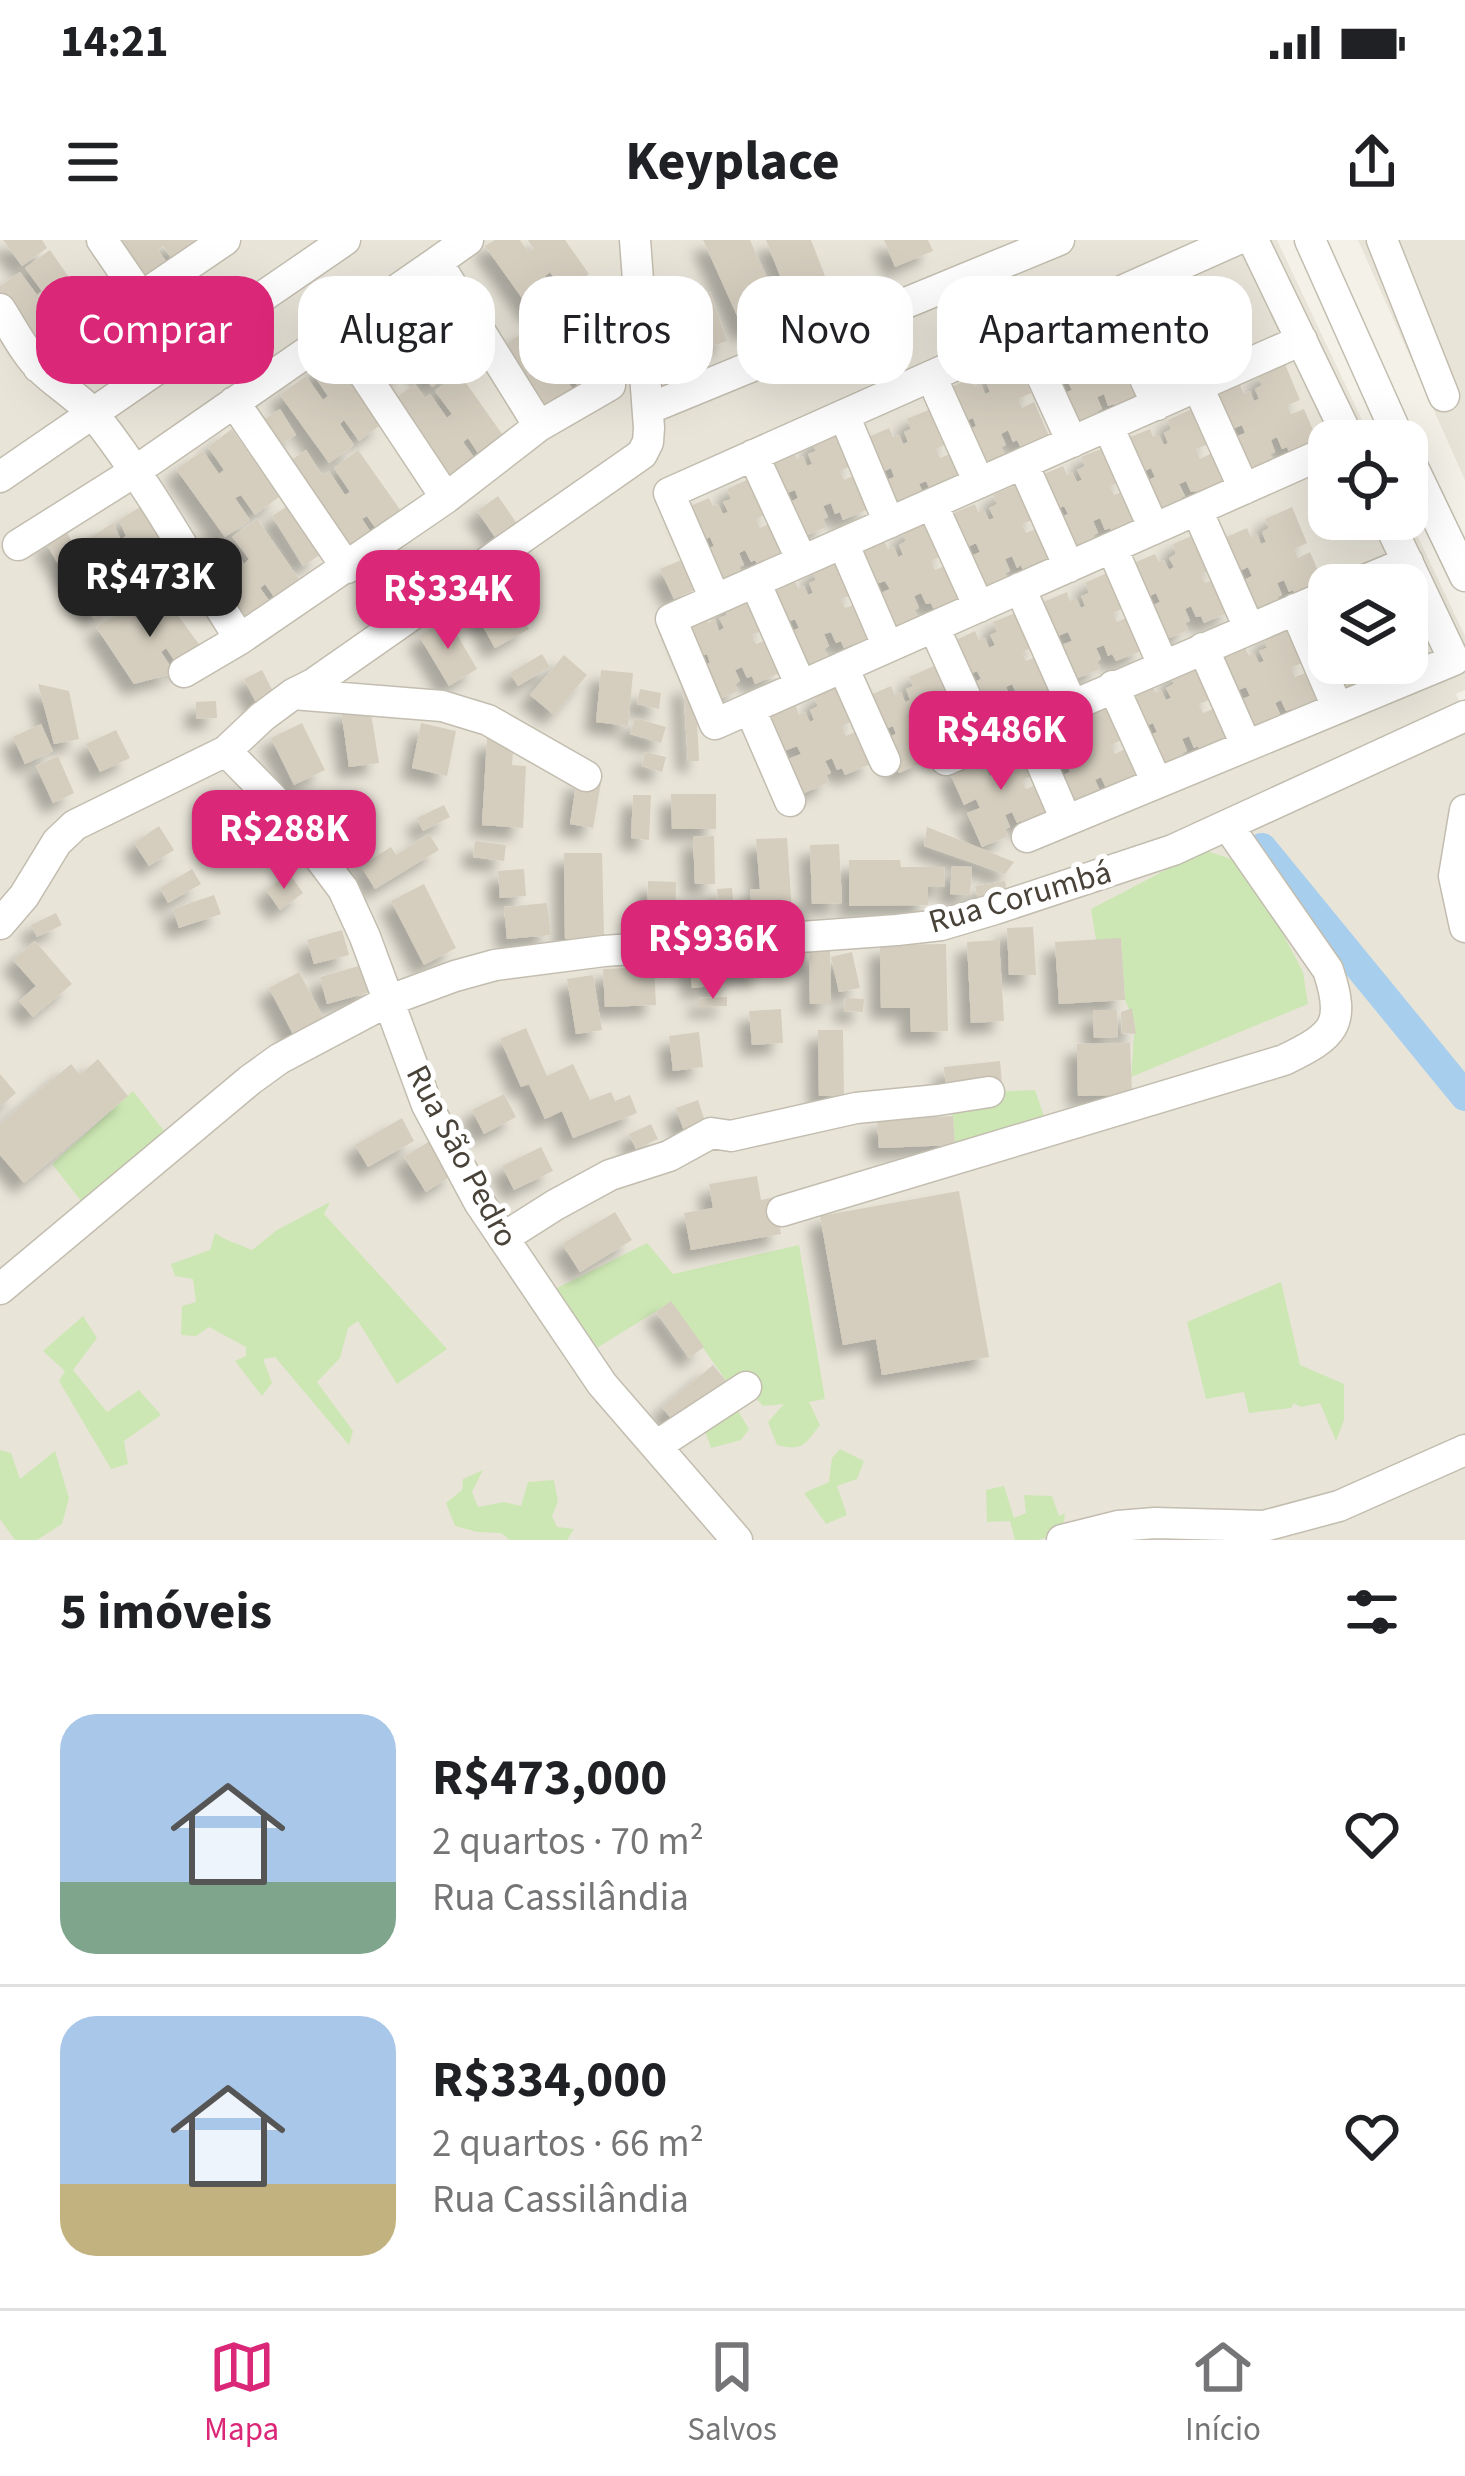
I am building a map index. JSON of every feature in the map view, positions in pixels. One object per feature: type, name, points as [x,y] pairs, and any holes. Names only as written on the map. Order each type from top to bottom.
[{"type":"street","points":[[102,240],[127,276]]},
{"type":"street","points":[[172,276],[225,240]]},
{"type":"street","points":[[0,477],[345,240]]},
{"type":"street","points":[[417,276],[468,240]]},
{"type":"street","points":[[0,924],[75,825],[226,751],[293,694],[642,454],[648,442],[648,409],[635,240]]},
{"type":"street","points":[[648,409],[1059,240]]},
{"type":"street","points":[[1155,276],[1236,240]]},
{"type":"street","points":[[1253,240],[1342,420]]},
{"type":"street","points":[[1310,240],[1390,420]]},
{"type":"street","points":[[1382,240],[1444,396]]},
{"type":"street","points":[[437,262],[539,426]]},
{"type":"street","points":[[0,309],[36,364]]},
{"type":"street","points":[[1302,340],[671,619],[716,724],[1308,461]]},
{"type":"street","points":[[18,545],[134,472],[298,358]]},
{"type":"street","points":[[715,599],[669,493],[937,373]]},
{"type":"street","points":[[931,376],[980,483]]},
{"type":"street","points":[[58,384],[93,413],[240,639]]},
{"type":"street","points":[[370,384],[446,498]]},
{"type":"street","points":[[1046,384],[1072,442]]},
{"type":"street","points":[[1148,384],[1157,404]]},
{"type":"street","points":[[184,672],[347,568],[539,426],[610,385]]},
{"type":"street","points":[[1198,387],[1244,489]]},
{"type":"street","points":[[234,402],[347,568]]},
{"type":"street","points":[[844,415],[890,523]]},
{"type":"street","points":[[1108,426],[1154,529]]},
{"type":"street","points":[[753,455],[802,561]]},
{"type":"street","points":[[1023,464],[1069,567]]},
{"type":"street","points":[[1428,499],[1465,576]]},
{"type":"street","points":[[932,504],[979,607]]},
{"type":"street","points":[[1197,510],[1249,628]]},
{"type":"street","points":[[1027,837],[1454,661],[1398,540]]},
{"type":"street","points":[[843,543],[888,647]]},
{"type":"street","points":[[1112,548],[1163,664]]},
{"type":"street","points":[[1403,564],[1408,562]]},
{"type":"street","points":[[755,582],[801,686]]},
{"type":"street","points":[[1020,589],[1072,705]]},
{"type":"street","points":[[946,760],[1308,603]]},
{"type":"street","points":[[1294,609],[1337,707]]},
{"type":"street","points":[[934,626],[986,742]]},
{"type":"street","points":[[1203,648],[1246,745]]},
{"type":"street","points":[[843,667],[885,761]]},
{"type":"street","points":[[1113,686],[1157,783]]},
{"type":"street","points":[[293,694],[442,706],[488,720],[586,776]]},
{"type":"street","points":[[750,709],[790,801]]},
{"type":"street","name":"Rua Corumbá","points":[[0,1289],[250,1080],[279,1059],[390,1000],[495,965],[604,951],[941,925],[1174,850],[1465,716]]},
{"type":"street","points":[[1025,725],[1066,820]]},
{"type":"street","name":"Rua São Pedro","points":[[226,751],[283,809],[343,889],[428,1105],[479,1202],[602,1384],[737,1540]]},
{"type":"street","points":[[1465,810],[1454,876],[1465,926]]},
{"type":"street","points":[[782,1211],[1268,1065],[1319,1042],[1337,1018],[1337,996],[1328,970],[1228,826]]},
{"type":"street","points":[[503,1238],[610,1175],[669,1156],[711,1133],[731,1136],[856,1108],[989,1092]]},
{"type":"street","points":[[656,1446],[746,1387]]},
{"type":"street","points":[[1062,1540],[1136,1524],[1264,1526],[1339,1506],[1465,1450]]},
{"type":"shaded area","points":[[0,240],[1277,240],[1362,420],[1308,420],[1308,540],[1419,540],[1465,636],[1465,690],[1456,694],[1465,714],[1465,1540],[0,1540]]},
{"type":"shaded area","points":[[1358,240],[1465,240],[1465,480]]},
{"type":"green space","points":[[1204,850],[1246,864],[1303,972],[1308,1004],[1131,1077],[1135,1024],[1125,1000],[1121,939],[1096,940],[1091,909]]},
{"type":"green space","points":[[1035,1090],[1046,1122],[955,1145],[953,1116],[938,1100],[989,1092]]},
{"type":"green space","points":[[133,1091],[171,1140],[89,1211],[52,1164]]},
{"type":"green space","points":[[330,1202],[324,1214],[447,1349],[397,1384],[358,1321],[348,1328],[340,1358],[317,1382],[353,1431],[349,1445],[275,1357],[263,1359],[272,1383],[262,1396],[235,1361],[246,1356],[246,1347],[209,1327],[196,1336],[181,1335],[182,1306],[196,1302],[193,1279],[175,1276],[171,1264],[210,1250],[215,1233],[252,1250],[277,1230]]},
{"type":"green space","points":[[647,1243],[673,1274],[799,1245],[825,1399],[809,1402],[820,1425],[803,1445],[777,1445],[768,1422],[784,1404],[763,1406],[746,1387],[727,1382],[671,1302],[592,1351],[551,1291]]},
{"type":"green space","points":[[1281,1282],[1300,1365],[1344,1384],[1344,1420],[1336,1441],[1320,1403],[1301,1407],[1294,1403],[1291,1408],[1249,1413],[1244,1392],[1206,1399],[1187,1322]]},
{"type":"green space","points":[[83,1316],[97,1338],[73,1370],[107,1412],[139,1390],[161,1415],[124,1441],[128,1464],[111,1469],[59,1381],[65,1371],[43,1351]]},
{"type":"green space","points":[[736,1408],[749,1429],[741,1440],[711,1448],[704,1428]]},
{"type":"green space","points":[[840,1449],[864,1461],[857,1479],[837,1486],[847,1515],[826,1524],[804,1493],[829,1482],[832,1458]]},
{"type":"green space","points":[[0,1450],[11,1453],[20,1479],[55,1451],[69,1498],[62,1524],[37,1540],[15,1540],[0,1519]]},
{"type":"green space","points":[[483,1470],[472,1492],[478,1507],[504,1502],[521,1506],[528,1482],[554,1480],[558,1502],[552,1516],[557,1527],[574,1529],[567,1540],[510,1540],[501,1533],[455,1526],[446,1503],[462,1490],[463,1479]]},
{"type":"green space","points":[[1004,1486],[1014,1518],[1026,1513],[1024,1495],[1052,1496],[1059,1516],[1065,1513],[1062,1534],[1015,1540],[1010,1521],[987,1522],[986,1490]]},
{"type":"building","points":[[3,240],[42,240],[47,248],[22,266]]},
{"type":"building","points":[[112,240],[195,240],[202,249],[177,267],[163,246],[158,250],[173,271],[166,276],[138,276]]},
{"type":"building","points":[[495,240],[520,240],[528,252],[533,248],[528,240],[565,240],[589,274],[519,276],[519,294],[485,246]]},
{"type":"building","points":[[703,240],[750,240],[766,276],[737,276],[737,315]]},
{"type":"building","points":[[766,240],[811,240],[825,276],[780,276]]},
{"type":"building","points":[[884,240],[928,240],[933,251],[895,267]]},
{"type":"building","points":[[50,250],[68,276],[36,276],[36,283],[25,268]]},
{"type":"building","points":[[20,272],[36,294],[36,348],[0,299],[0,286]]},
{"type":"building","points":[[713,301],[727,341],[713,346]]},
{"type":"building","points":[[519,335],[519,369],[503,346]]},
{"type":"building","points":[[1285,364],[1300,400],[1287,405],[1291,414],[1304,409],[1308,446],[1290,454],[1277,437],[1271,440],[1274,461],[1248,473],[1233,438],[1245,433],[1242,425],[1230,430],[1215,396],[1240,385],[1244,394],[1250,391],[1254,401],[1259,399],[1255,389],[1262,385],[1258,376]]},
{"type":"building","points":[[298,382],[312,384],[323,400],[328,396],[320,384],[356,384],[383,423],[359,441],[344,420],[340,424],[354,445],[329,463],[280,395]]},
{"type":"building","points":[[415,384],[425,398],[430,394],[447,418],[452,414],[435,391],[444,384],[467,384],[507,441],[482,459],[468,438],[463,442],[478,463],[452,481],[394,399]]},
{"type":"building","points":[[530,384],[569,384],[578,396],[552,415]]},
{"type":"building","points":[[958,384],[981,384],[985,394],[990,392],[987,384],[1027,384],[1031,393],[1018,399],[1022,408],[1034,402],[1049,436],[1021,448],[1008,430],[1001,434],[1005,455],[978,466],[964,432],[976,426],[973,418],[960,423],[945,390]]},
{"type":"building","points":[[1069,384],[1138,384],[1144,399],[1117,411],[1114,404],[1108,406],[1104,394],[1097,397],[1100,419],[1074,430],[1059,396],[1072,390]]},
{"type":"building","points":[[933,408],[949,443],[936,449],[940,458],[952,453],[966,486],[931,492],[926,481],[919,484],[924,495],[896,516],[882,482],[894,477],[891,468],[878,474],[864,439],[889,428],[893,437],[899,435],[903,444],[908,442],[907,419]]},
{"type":"building","points":[[1194,408],[1209,444],[1196,449],[1200,459],[1212,453],[1227,486],[1199,498],[1186,481],[1179,484],[1185,496],[1180,498],[1183,505],[1156,516],[1142,483],[1155,477],[1151,468],[1138,474],[1123,440],[1150,429],[1164,445],[1168,443],[1164,433],[1171,429],[1168,420]]},
{"type":"building","points":[[280,409],[296,435],[278,446],[262,421]]},
{"type":"building","points":[[232,429],[279,497],[255,515],[241,495],[235,498],[250,520],[225,537],[176,469],[203,451],[219,474],[224,470],[208,447]]},
{"type":"building","points":[[838,429],[853,465],[840,471],[844,480],[857,474],[871,508],[843,520],[831,503],[823,506],[826,527],[800,538],[786,504],[798,498],[795,490],[782,495],[768,462],[793,450],[797,459],[803,456],[807,466],[812,464],[808,454],[816,451],[811,441]]},
{"type":"building","points":[[1108,446],[1123,481],[1110,486],[1114,495],[1126,490],[1141,523],[1113,535],[1100,518],[1093,521],[1096,543],[1070,554],[1055,520],[1068,514],[1064,506],[1052,511],[1037,477],[1063,466],[1067,475],[1072,472],[1077,482],[1082,480],[1077,470],[1085,466],[1081,457]]},
{"type":"building","points":[[306,450],[322,475],[329,471],[345,495],[350,492],[334,468],[358,450],[406,518],[381,536],[367,516],[362,519],[376,540],[351,559],[287,463]]},
{"type":"building","points":[[753,477],[769,513],[756,519],[760,528],[772,522],[786,555],[759,567],[745,550],[739,553],[742,574],[716,586],[701,552],[714,546],[710,537],[698,543],[683,509],[709,498],[723,514],[728,512],[723,502],[731,499],[727,489]]},
{"type":"building","points":[[1019,483],[1035,519],[1022,524],[1026,533],[1038,528],[1053,561],[1024,573],[1012,556],[1005,559],[1008,580],[982,592],[967,558],[980,552],[976,543],[964,549],[949,515],[975,504],[978,512],[984,510],[989,520],[994,518],[989,508],[997,504],[993,495]]},
{"type":"building","points":[[498,496],[520,528],[499,543],[477,511]]},
{"type":"building","points":[[145,504],[186,569],[161,586],[143,561],[137,564],[152,585],[127,604],[85,541],[113,523],[121,540],[126,536],[119,520]]},
{"type":"building","points":[[289,505],[320,555],[303,566],[272,516]]},
{"type":"building","points":[[1292,507],[1307,543],[1294,549],[1298,558],[1310,552],[1315,564],[1308,564],[1308,592],[1297,597],[1284,580],[1277,583],[1280,605],[1254,616],[1240,582],[1252,576],[1248,567],[1236,573],[1222,539],[1247,528],[1251,537],[1257,534],[1261,544],[1266,542],[1262,532],[1269,528],[1265,519]]},
{"type":"building","points":[[257,519],[304,586],[279,604],[265,584],[260,588],[275,609],[249,627],[201,558],[227,540],[244,564],[249,559],[232,537]]},
{"type":"building","points":[[929,520],[944,555],[931,561],[935,570],[947,565],[962,598],[934,610],[921,593],[914,596],[918,617],[891,628],[876,595],[890,589],[885,581],[873,585],[858,552],[884,541],[898,557],[903,555],[899,545],[906,541],[902,532]]},
{"type":"building","points":[[66,531],[89,571],[69,583],[46,543]]},
{"type":"building","points":[[1199,533],[1215,569],[1201,574],[1205,583],[1218,578],[1232,611],[1204,623],[1191,606],[1185,609],[1188,630],[1162,641],[1147,608],[1160,602],[1156,593],[1144,599],[1129,565],[1155,554],[1169,570],[1174,567],[1169,558],[1176,554],[1173,544]]},
{"type":"building","points":[[839,559],[854,594],[841,599],[845,608],[857,604],[872,636],[844,648],[831,632],[824,634],[827,656],[801,667],[786,633],[799,628],[795,619],[783,624],[768,590],[794,579],[798,588],[804,586],[808,595],[813,593],[812,570]]},
{"type":"building","points":[[681,560],[695,590],[674,599],[660,569]]},
{"type":"building","points":[[1111,571],[1126,607],[1113,613],[1117,622],[1130,616],[1144,650],[1116,661],[1104,645],[1096,648],[1100,669],[1073,680],[1059,646],[1072,641],[1068,632],[1055,637],[1041,603],[1067,592],[1070,601],[1076,598],[1081,608],[1085,606],[1081,596],[1089,593],[1085,583]]},
{"type":"building","points":[[498,574],[529,629],[495,648],[464,593]]},
{"type":"building","points":[[96,583],[112,606],[94,619],[78,595]]},
{"type":"building","points":[[160,591],[204,651],[180,669],[166,648],[161,652],[175,673],[134,684],[96,627],[127,609],[144,627],[149,624],[135,608]]},
{"type":"building","points":[[750,594],[765,629],[752,635],[756,644],[768,639],[782,672],[755,684],[742,667],[735,670],[738,691],[712,702],[697,668],[710,663],[707,654],[694,659],[679,625],[705,615],[709,623],[715,620],[719,631],[724,628],[719,618],[727,615],[723,605]]},
{"type":"building","points":[[1020,611],[1036,646],[1022,652],[1026,661],[1038,656],[1053,689],[1025,701],[1012,684],[1006,687],[1009,708],[983,719],[968,685],[981,679],[977,671],[964,677],[950,643],[975,631],[989,648],[995,645],[990,635],[997,632],[993,622]]},
{"type":"building","points":[[448,619],[477,669],[449,686],[419,636]]},
{"type":"building","points":[[1289,627],[1304,662],[1291,668],[1295,677],[1308,672],[1308,684],[1313,684],[1322,705],[1294,717],[1281,700],[1275,703],[1278,724],[1252,735],[1237,701],[1250,696],[1246,687],[1233,692],[1219,659],[1245,647],[1249,656],[1254,653],[1259,663],[1264,661],[1259,651],[1267,648],[1263,638]]},
{"type":"building","points":[[542,654],[550,667],[518,686],[510,673]]},
{"type":"building","points":[[564,655],[587,675],[554,715],[530,695]]},
{"type":"building","points":[[1196,663],[1211,699],[1199,704],[1203,713],[1215,708],[1229,741],[1201,753],[1189,736],[1182,739],[1185,760],[1159,772],[1144,738],[1157,732],[1153,723],[1141,729],[1126,695],[1152,684],[1156,693],[1161,690],[1166,700],[1171,698],[1166,688],[1174,684],[1170,675]]},
{"type":"building","points":[[936,665],[951,700],[938,706],[942,715],[955,710],[969,743],[941,755],[928,738],[921,741],[924,762],[899,773],[884,739],[896,734],[893,726],[880,731],[866,697],[891,686],[895,695],[901,692],[905,702],[910,700],[906,689],[913,686],[909,677]]},
{"type":"building","points":[[262,670],[276,697],[258,706],[244,679]]},
{"type":"building","points":[[601,670],[633,673],[628,726],[596,722]]},
{"type":"building","points":[[695,683],[699,761],[688,761],[683,684]]},
{"type":"building","points":[[38,684],[69,691],[79,739],[54,744]]},
{"type":"building","points":[[1337,684],[1360,684],[1340,692]]},
{"type":"building","points":[[840,685],[855,720],[842,726],[846,736],[859,730],[873,763],[845,775],[832,758],[825,761],[831,773],[826,775],[829,782],[802,794],[788,759],[801,754],[797,746],[784,751],[770,717],[796,706],[799,715],[805,712],[810,722],[814,720],[810,710],[818,706],[814,697]]},
{"type":"building","points":[[640,689],[661,693],[659,709],[637,704]]},
{"type":"building","points":[[216,701],[217,718],[196,719],[196,702]]},
{"type":"building","points":[[1109,704],[1124,739],[1111,745],[1115,754],[1127,748],[1142,782],[1114,794],[1101,777],[1095,780],[1100,791],[1072,812],[1057,778],[1070,772],[1066,764],[1053,769],[1039,736],[1065,724],[1068,733],[1074,730],[1079,740],[1084,738],[1079,728],[1087,725],[1083,715]]},
{"type":"building","points":[[370,707],[379,763],[349,767],[341,710]]},
{"type":"building","points":[[635,718],[666,727],[661,743],[630,734]]},
{"type":"building","points":[[302,723],[325,770],[294,785],[271,738]]},
{"type":"building","points":[[421,723],[456,731],[447,776],[412,768]]},
{"type":"building","points":[[41,724],[53,751],[25,764],[13,737]]},
{"type":"building","points":[[116,730],[130,758],[100,772],[86,744]]},
{"type":"building","points":[[487,738],[514,739],[512,765],[526,766],[523,828],[482,825]]},
{"type":"building","points":[[1020,739],[1035,775],[1021,780],[1026,789],[1038,784],[1052,817],[1025,829],[1012,812],[1005,815],[1008,836],[982,847],[967,813],[980,808],[976,799],[964,805],[949,771],[975,760],[989,776],[994,774],[989,763],[997,760],[993,750]]},
{"type":"building","points":[[645,752],[666,757],[662,772],[642,766]]},
{"type":"building","points":[[58,756],[74,793],[53,803],[36,766]]},
{"type":"building","points":[[577,778],[601,783],[593,828],[570,824]]},
{"type":"building","points":[[671,794],[716,794],[716,829],[672,829]]},
{"type":"building","points":[[633,795],[651,795],[649,840],[631,838]]},
{"type":"building","points":[[444,805],[450,817],[423,831],[417,818]]},
{"type":"building","points":[[159,826],[174,850],[149,866],[134,843]]},
{"type":"building","points":[[927,827],[1014,862],[1005,874],[924,846]]},
{"type":"building","points":[[429,834],[439,850],[375,889],[361,866],[391,847],[396,855]]},
{"type":"building","points":[[714,836],[715,884],[695,884],[693,837]]},
{"type":"building","points":[[787,838],[792,911],[752,914],[750,889],[760,889],[756,839]]},
{"type":"building","points":[[475,841],[506,845],[504,861],[473,857]]},
{"type":"building","points":[[839,844],[842,903],[812,904],[810,845]]},
{"type":"building","points":[[564,853],[602,853],[604,939],[565,939]]},
{"type":"building","points":[[849,860],[900,860],[901,867],[944,867],[945,887],[928,887],[928,905],[849,906]]},
{"type":"building","points":[[952,866],[972,867],[970,895],[950,894]]},
{"type":"building","points":[[192,869],[201,884],[168,903],[160,888]]},
{"type":"building","points":[[524,869],[526,896],[500,898],[498,871]]},
{"type":"building","points":[[289,873],[303,893],[280,910],[266,890]]},
{"type":"building","points":[[648,881],[676,882],[675,930],[647,929]]},
{"type":"building","points":[[1005,881],[1008,898],[979,904],[975,886]]},
{"type":"building","points":[[424,884],[456,948],[424,965],[391,901]]},
{"type":"building","points":[[732,888],[734,910],[719,912],[717,889]]},
{"type":"building","points":[[214,895],[221,914],[179,928],[173,909]]},
{"type":"building","points":[[547,903],[551,935],[507,939],[504,907]]},
{"type":"building","points":[[56,913],[62,925],[37,937],[31,925]]},
{"type":"building","points":[[1033,927],[1036,975],[1009,975],[1007,928]]},
{"type":"building","points":[[342,930],[349,955],[314,964],[307,940]]},
{"type":"building","points":[[1121,938],[1125,1000],[1059,1004],[1055,942]]},
{"type":"building","points":[[999,940],[1004,1021],[971,1023],[967,942]]},
{"type":"building","points":[[35,941],[72,984],[33,1017],[19,1001],[36,986],[13,960]]},
{"type":"building","points":[[946,944],[948,1031],[911,1032],[910,1008],[881,1008],[880,945]]},
{"type":"building","points":[[809,951],[830,951],[831,1004],[810,1004]]},
{"type":"building","points":[[852,952],[860,988],[839,992],[831,957]]},
{"type":"building","points":[[733,955],[763,955],[763,977],[733,976]]},
{"type":"building","points":[[721,960],[724,985],[692,988],[690,964]]},
{"type":"building","points":[[366,964],[374,991],[327,1004],[320,977]]},
{"type":"building","points":[[654,967],[656,1005],[605,1007],[603,969]]},
{"type":"building","points":[[299,972],[327,1024],[296,1040],[269,988]]},
{"type":"building","points":[[593,975],[602,1030],[576,1034],[567,979]]},
{"type":"building","points":[[727,997],[727,1006],[699,1007],[699,998]]},
{"type":"building","points":[[845,998],[864,999],[863,1012],[844,1011]]},
{"type":"building","points":[[1132,1008],[1136,1034],[1122,1033],[1121,1012]]},
{"type":"building","points":[[781,1009],[783,1043],[752,1045],[749,1011]]},
{"type":"building","points":[[1093,1010],[1117,1010],[1118,1037],[1094,1038]]},
{"type":"building","points":[[526,1028],[547,1076],[573,1064],[590,1100],[611,1092],[615,1101],[630,1095],[637,1113],[573,1138],[562,1111],[545,1119],[529,1084],[521,1087],[500,1039]]},
{"type":"building","points":[[818,1030],[843,1030],[844,1096],[819,1096]]},
{"type":"building","points":[[699,1032],[703,1067],[673,1071],[669,1036]]},
{"type":"building","points":[[1130,1043],[1132,1095],[1078,1096],[1077,1044]]},
{"type":"building","points":[[98,1059],[128,1096],[24,1183],[0,1155],[0,1124],[71,1064],[80,1075]]},
{"type":"building","points":[[1000,1061],[1002,1084],[946,1090],[944,1067]]},
{"type":"building","points":[[0,1074],[16,1093],[0,1107]]},
{"type":"building","points":[[504,1094],[516,1117],[484,1134],[472,1110]]},
{"type":"building","points":[[698,1100],[706,1124],[684,1131],[676,1108]]},
{"type":"building","points":[[953,1116],[955,1145],[879,1148],[877,1120]]},
{"type":"building","points":[[402,1118],[414,1141],[368,1167],[355,1145]]},
{"type":"building","points":[[651,1124],[658,1139],[636,1149],[629,1134]]},
{"type":"building","points":[[433,1139],[455,1173],[426,1192],[404,1157]]},
{"type":"building","points":[[541,1147],[553,1171],[514,1190],[502,1166]]},
{"type":"building","points":[[757,1176],[761,1200],[774,1197],[781,1234],[691,1250],[684,1213],[713,1208],[709,1184]]},
{"type":"building","points":[[959,1191],[989,1357],[882,1375],[876,1339],[843,1345],[820,1216]]},
{"type":"building","points":[[615,1212],[632,1240],[580,1272],[562,1244]]},
{"type":"building","points":[[671,1301],[704,1347],[689,1358],[656,1312]]},
{"type":"building","points":[[713,1365],[727,1382],[676,1425],[662,1407]]},
{"type":"waterway","points":[[1262,848],[1465,1096]]}]
